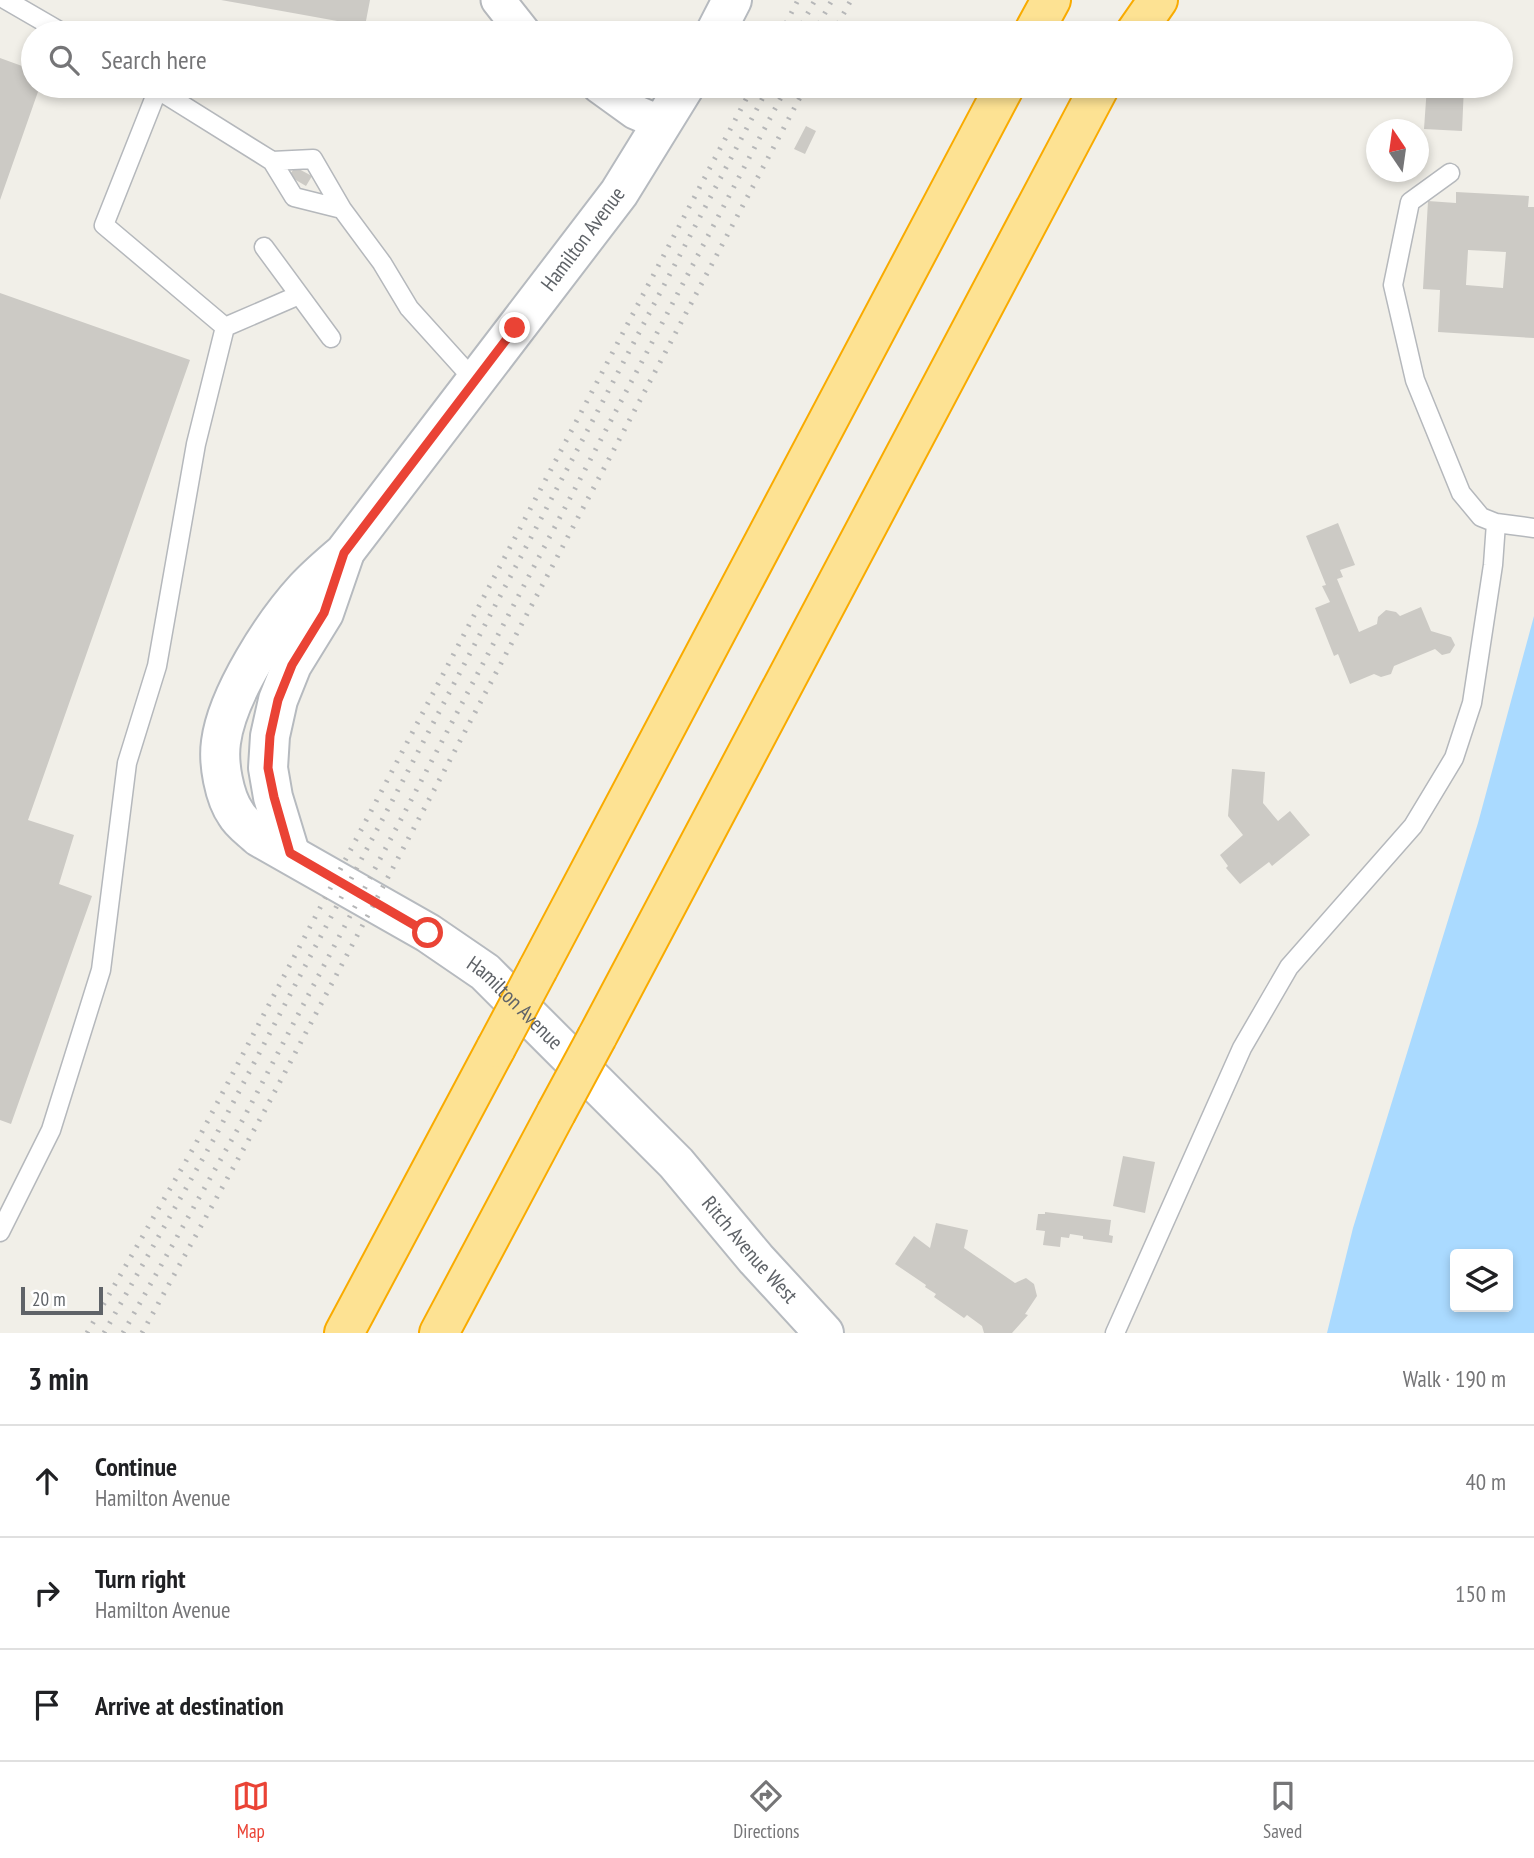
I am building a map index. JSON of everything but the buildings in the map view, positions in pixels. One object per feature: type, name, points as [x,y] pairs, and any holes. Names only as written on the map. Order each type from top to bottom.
[{"type":"highway","points":[[1040,21],[1051,0]]},
{"type":"highway","points":[[1134,21],[1145,0]]},
{"type":"highway","points":[[1143,21],[1158,0]]},
{"type":"highway","points":[[344,1333],[999,98]]},
{"type":"highway","points":[[439,1333],[1094,98]]},
{"type":"main road","points":[[721,21],[732,0]]},
{"type":"main road","name":"Hamilton Avenue","points":[[676,1163],[485,972],[428,933],[259,837],[236,815],[225,787],[220,762],[221,740],[243,679],[274,628],[305,588],[344,553],[619,193],[678,98]]},
{"type":"main road","name":"Ritch Avenue West","points":[[676,1163],[756,1259],[824,1333]]},
{"type":"street","points":[[498,0],[515,21]]},
{"type":"street","points":[[615,98],[635,112],[663,124]]},
{"type":"lane","points":[[6,0],[42,21]]},
{"type":"lane","points":[[151,98],[104,225],[225,327]]},
{"type":"lane","points":[[171,98],[272,160],[294,197],[342,209]]},
{"type":"lane","points":[[272,160],[313,159],[342,209],[382,263],[409,308],[474,380]]},
{"type":"lane","points":[[1450,173],[1410,202],[1393,285],[1415,380],[1461,493],[1481,517],[1496,523],[1534,528]]},
{"type":"lane","points":[[264,247],[331,338]]},
{"type":"lane","points":[[225,327],[299,295]]},
{"type":"lane","points":[[0,1232],[51,1130],[101,970],[127,763],[157,666],[195,444],[225,327]]},
{"type":"lane","points":[[1115,1333],[1242,1048],[1289,967],[1413,826],[1454,758],[1472,703],[1493,565],[1496,523]]},
{"type":"water","points":[[1534,616],[1534,1333],[1327,1333],[1353,1228],[1478,823]]},
{"type":"railway","points":[[787,21],[798,0]]},
{"type":"railway","points":[[804,21],[815,0]]},
{"type":"railway","points":[[821,21],[832,0]]},
{"type":"railway","points":[[840,21],[851,0]]},
{"type":"railway","points":[[87,1333],[194,1147],[747,98]]},
{"type":"railway","points":[[104,1333],[215,1137],[763,98]]},
{"type":"railway","points":[[123,1333],[240,1125],[781,98]]},
{"type":"railway","points":[[142,1333],[265,1110],[800,98]]},
{"type":"route","points":[[428,933],[290,853],[268,768],[270,736],[278,700],[292,665],[324,613],[344,553],[515,328]]}]
